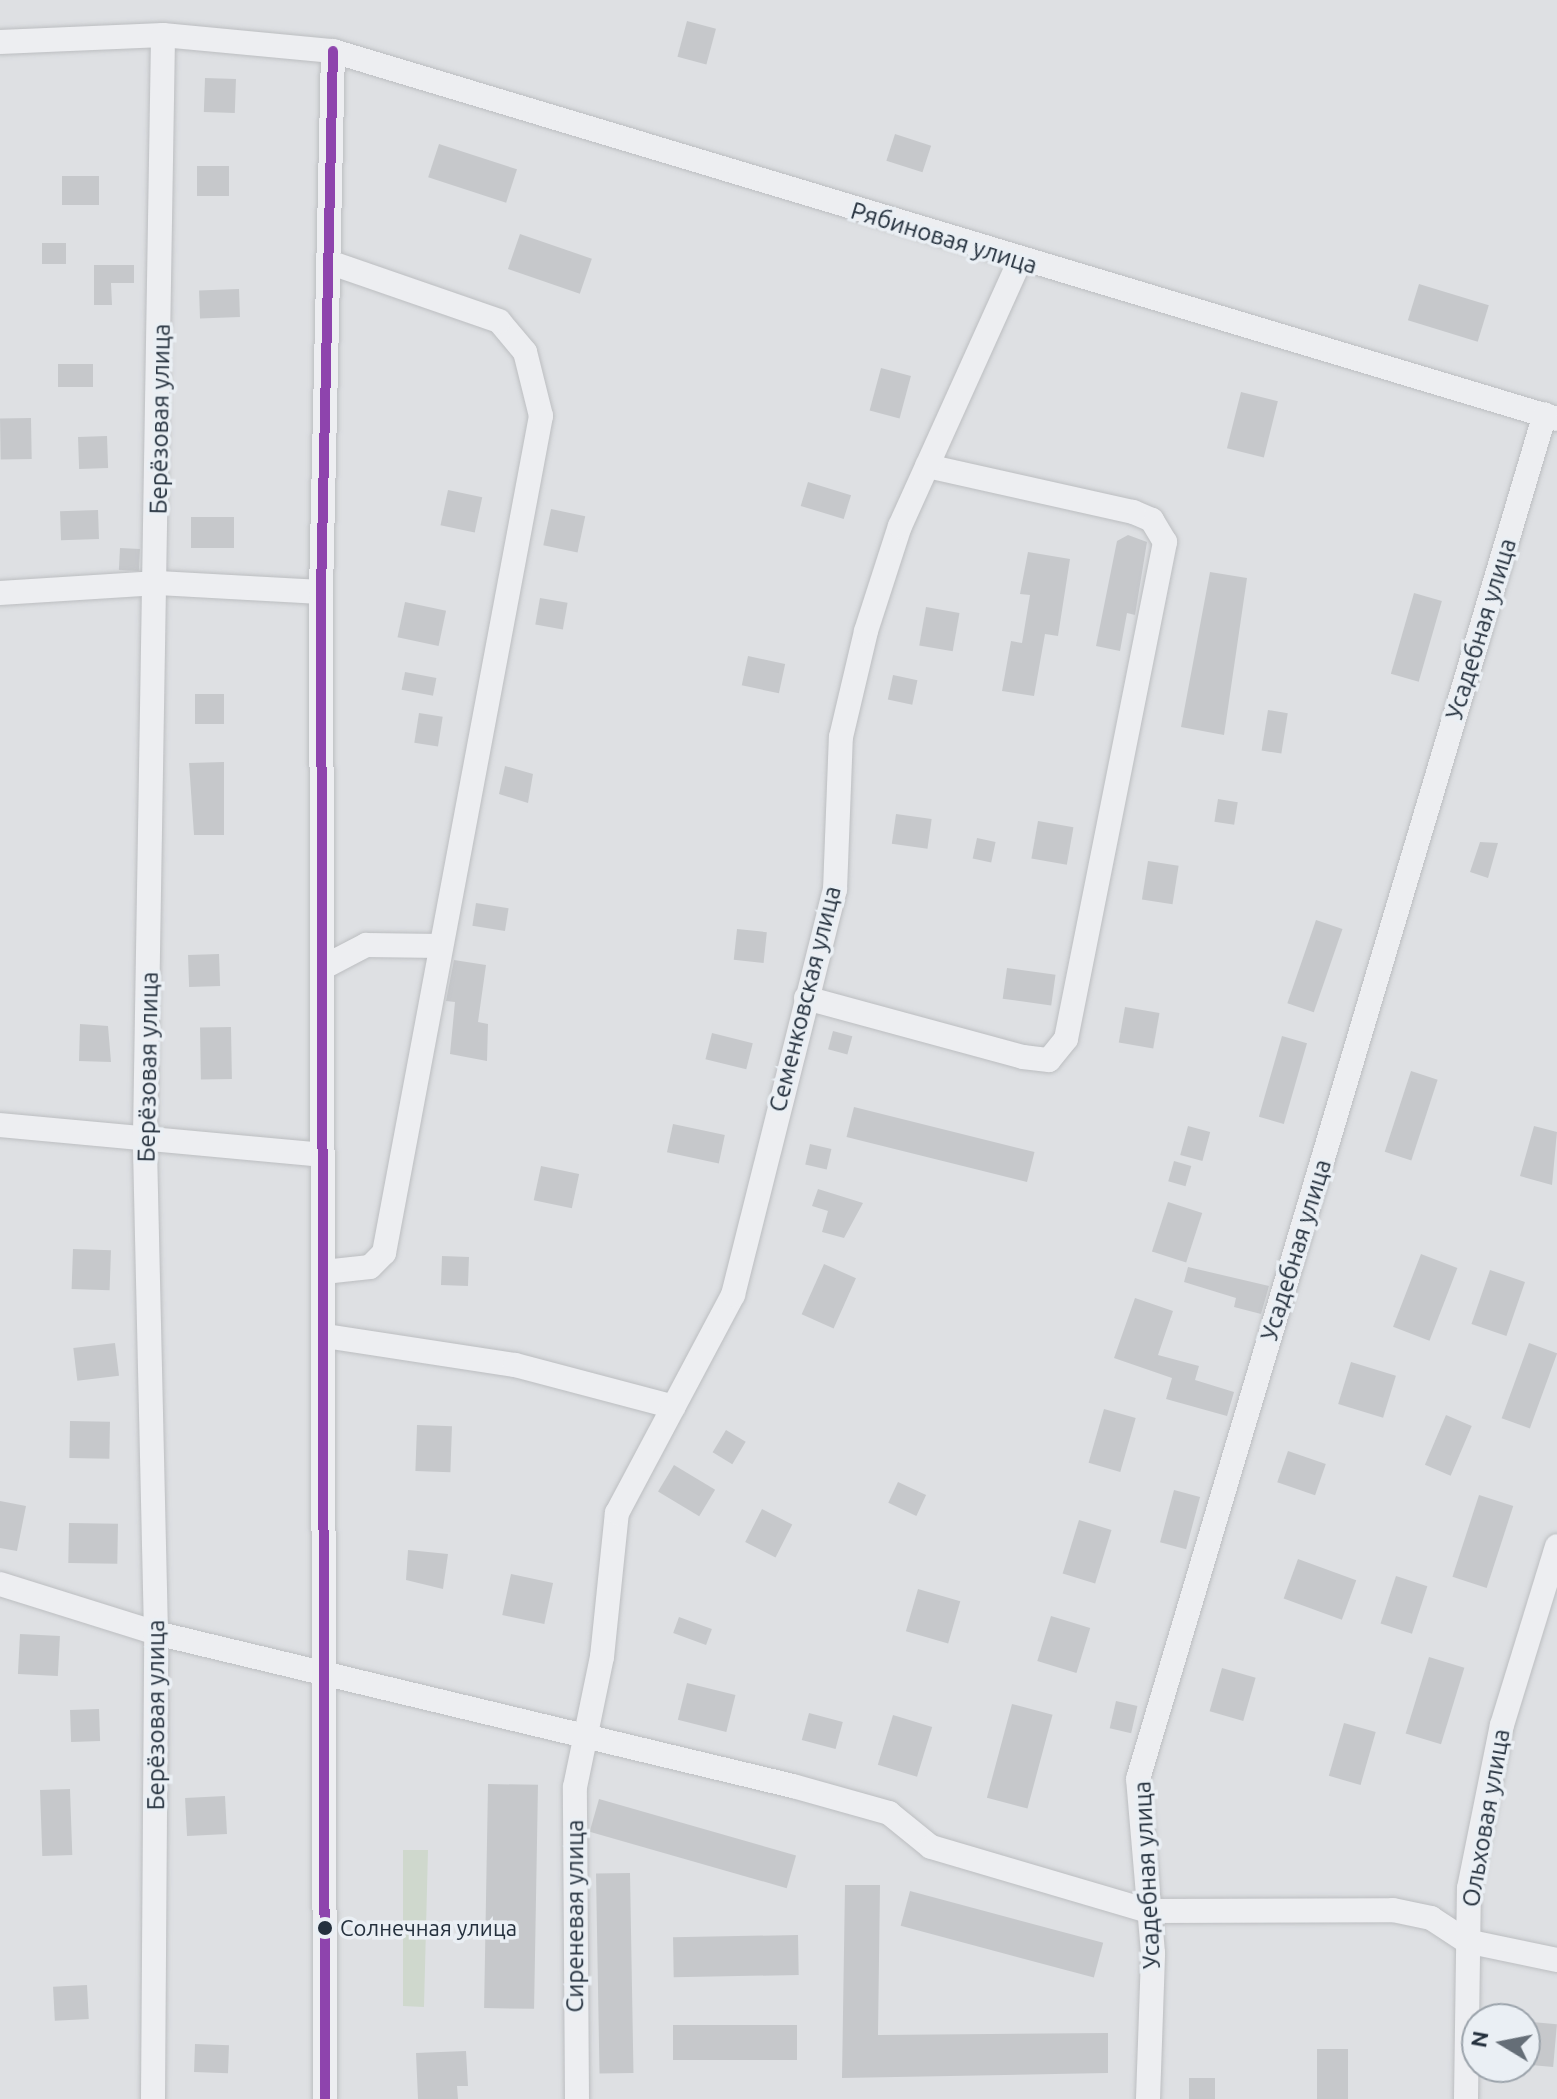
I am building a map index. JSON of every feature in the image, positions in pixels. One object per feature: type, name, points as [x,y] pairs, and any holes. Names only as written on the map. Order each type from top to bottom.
[{"type":"street","name":"Рябиновая улица","points":[[0,42],[163,35],[333,51],[1019,262],[1551,416]]},
{"type":"street","name":"Берёзовая улица","points":[[153,2099],[156,1633],[145,1135],[158,583],[163,35]]},
{"type":"street","points":[[325,2099],[328,1676],[321,592],[333,51]]},
{"type":"street","points":[[324,1272],[370,1267],[384,1253],[541,416],[525,352],[499,321],[329,262]]},
{"type":"street","name":"Семенковская улица","points":[[581,1734],[602,1657],[617,1513],[733,1295],[835,890],[841,737],[900,526],[1019,262]]},
{"type":"street","name":"Усадебная улица","points":[[1148,2099],[1153,1953],[1138,1779],[1551,416]]},
{"type":"street","points":[[806,998],[1023,1057],[1049,1060],[1066,1039],[1165,542],[1152,520],[1133,512],[927,466]]},
{"type":"street","points":[[0,593],[158,583],[321,592]]},
{"type":"street","points":[[322,968],[366,945],[441,946]]},
{"type":"street","points":[[0,1125],[145,1135],[323,1155]]},
{"type":"street","points":[[325,1336],[515,1365],[674,1407]]},
{"type":"street","name":"Ольховая улица","points":[[1466,2099],[1469,1888],[1502,1725],[1557,1546]]},
{"type":"street","points":[[0,1584],[156,1633],[581,1734],[889,1813],[931,1847],[1148,1911],[1393,1910],[1431,1918],[1466,1941],[1557,1960]]},
{"type":"street","name":"Сиреневая улица","points":[[577,2099],[574,1812],[581,1734]]},
{"type":"shaded area","points":[[403,1850],[428,1850],[424,2007],[403,2006]]},
{"type":"building","points":[[687,21],[716,29],[706,65],[677,57]]},
{"type":"building","points":[[205,78],[236,79],[235,113],[204,112]]},
{"type":"building","points":[[895,134],[931,146],[922,172],[886,161]]},
{"type":"building","points":[[439,144],[517,169],[506,203],[428,177]]},
{"type":"building","points":[[197,166],[229,166],[229,196],[197,196]]},
{"type":"building","points":[[62,176],[99,176],[99,205],[62,205]]},
{"type":"building","points":[[520,234],[592,259],[580,294],[508,269]]},
{"type":"building","points":[[42,243],[66,243],[66,264],[42,264]]},
{"type":"building","points":[[94,265],[134,265],[134,283],[111,283],[112,305],[94,305]]},
{"type":"building","points":[[1419,284],[1489,305],[1478,342],[1408,320]]},
{"type":"building","points":[[239,289],[240,317],[200,318],[199,290]]},
{"type":"building","points":[[58,364],[93,364],[93,387],[58,387]]},
{"type":"building","points":[[881,368],[911,376],[900,419],[870,411]]},
{"type":"building","points":[[1241,392],[1278,401],[1264,457],[1227,448]]},
{"type":"building","points":[[31,418],[32,459],[1,460],[0,419]]},
{"type":"building","points":[[107,436],[108,468],[79,469],[78,437]]},
{"type":"building","points":[[808,482],[851,495],[844,519],[801,506]]},
{"type":"building","points":[[448,490],[482,497],[475,532],[441,525]]},
{"type":"building","points":[[551,509],[585,516],[578,552],[543,545]]},
{"type":"building","points":[[98,510],[99,539],[61,540],[60,511]]},
{"type":"building","points":[[191,517],[234,517],[234,548],[191,548]]},
{"type":"building","points":[[1128,535],[1147,542],[1135,615],[1127,613],[1120,651],[1096,646],[1117,541]]},
{"type":"building","points":[[120,548],[140,549],[139,571],[119,570]]},
{"type":"building","points":[[1028,552],[1070,559],[1058,636],[1045,634],[1034,696],[1002,691],[1011,641],[1022,643],[1030,595],[1020,594]]},
{"type":"building","points":[[1210,572],[1247,578],[1224,735],[1181,727]]},
{"type":"building","points":[[1414,593],[1442,601],[1419,682],[1391,674]]},
{"type":"building","points":[[540,598],[568,603],[563,629],[535,625]]},
{"type":"building","points":[[405,602],[446,611],[439,646],[398,637]]},
{"type":"building","points":[[926,607],[959,613],[953,651],[919,645]]},
{"type":"building","points":[[748,656],[785,664],[779,693],[742,685]]},
{"type":"building","points":[[405,672],[436,678],[433,696],[402,690]]},
{"type":"building","points":[[893,675],[917,680],[912,705],[888,699]]},
{"type":"building","points":[[195,694],[224,694],[224,724],[195,724]]},
{"type":"building","points":[[1268,710],[1288,713],[1281,754],[1262,750]]},
{"type":"building","points":[[419,713],[443,717],[438,746],[414,743]]},
{"type":"building","points":[[224,762],[224,835],[194,835],[189,763]]},
{"type":"building","points":[[505,766],[533,774],[528,803],[499,794]]},
{"type":"building","points":[[1218,799],[1238,802],[1234,825],[1214,822]]},
{"type":"building","points":[[896,814],[932,819],[927,849],[892,844]]},
{"type":"building","points":[[1038,821],[1073,827],[1067,865],[1031,858]]},
{"type":"building","points":[[977,838],[996,842],[991,862],[973,859]]},
{"type":"building","points":[[1480,842],[1498,843],[1488,878],[1470,872]]},
{"type":"building","points":[[1148,861],[1179,866],[1173,904],[1142,900]]},
{"type":"building","points":[[476,903],[509,908],[505,931],[472,926]]},
{"type":"building","points":[[1316,920],[1342,929],[1314,1012],[1287,1003]]},
{"type":"building","points":[[737,929],[767,932],[764,963],[734,960]]},
{"type":"building","points":[[219,954],[220,986],[189,987],[188,955]]},
{"type":"building","points":[[454,960],[486,965],[478,1022],[488,1024],[487,1061],[450,1054],[455,1002],[446,1001]]},
{"type":"building","points":[[1007,968],[1056,975],[1051,1006],[1003,999]]},
{"type":"building","points":[[1125,1007],[1159,1013],[1153,1049],[1119,1042]]},
{"type":"building","points":[[80,1024],[108,1026],[111,1062],[79,1061]]},
{"type":"building","points":[[231,1027],[232,1079],[201,1080],[200,1028]]},
{"type":"building","points":[[833,1031],[852,1036],[847,1055],[828,1049]]},
{"type":"building","points":[[712,1033],[753,1043],[746,1069],[705,1059]]},
{"type":"building","points":[[1282,1036],[1307,1043],[1284,1124],[1259,1117]]},
{"type":"building","points":[[1411,1071],[1438,1080],[1411,1160],[1385,1152]]},
{"type":"building","points":[[854,1107],[1034,1152],[1027,1182],[847,1137]]},
{"type":"building","points":[[673,1124],[725,1135],[719,1163],[667,1152]]},
{"type":"building","points":[[1188,1126],[1210,1132],[1202,1161],[1180,1155]]},
{"type":"building","points":[[1534,1126],[1557,1132],[1552,1185],[1520,1176]]},
{"type":"building","points":[[810,1144],[831,1149],[827,1169],[805,1164]]},
{"type":"building","points":[[1174,1161],[1191,1166],[1186,1186],[1168,1181]]},
{"type":"building","points":[[541,1166],[579,1174],[572,1208],[534,1200]]},
{"type":"building","points":[[818,1189],[863,1203],[844,1238],[822,1232],[828,1211],[812,1206]]},
{"type":"building","points":[[1168,1202],[1202,1213],[1186,1263],[1152,1251]]},
{"type":"building","points":[[73,1249],[111,1250],[110,1290],[72,1289]]},
{"type":"building","points":[[1421,1254],[1457,1268],[1429,1341],[1393,1327]]},
{"type":"building","points":[[442,1256],[469,1257],[468,1286],[441,1285]]},
{"type":"building","points":[[824,1264],[856,1278],[834,1328],[802,1314]]},
{"type":"building","points":[[1188,1267],[1269,1286],[1261,1314],[1234,1307],[1236,1298],[1184,1282]]},
{"type":"building","points":[[1490,1270],[1525,1282],[1506,1336],[1471,1324]]},
{"type":"building","points":[[1135,1298],[1173,1311],[1158,1355],[1199,1366],[1195,1380],[1234,1392],[1227,1416],[1166,1399],[1172,1378],[1114,1358]]},
{"type":"building","points":[[115,1343],[119,1376],[77,1381],[73,1348]]},
{"type":"building","points":[[1529,1343],[1557,1353],[1530,1428],[1502,1418]]},
{"type":"building","points":[[1351,1362],[1396,1376],[1383,1418],[1338,1404]]},
{"type":"building","points":[[1104,1409],[1136,1418],[1120,1472],[1089,1463]]},
{"type":"building","points":[[1446,1415],[1472,1426],[1451,1476],[1425,1465]]},
{"type":"building","points":[[70,1421],[110,1422],[109,1459],[69,1458]]},
{"type":"building","points":[[417,1425],[452,1426],[450,1472],[415,1471]]},
{"type":"building","points":[[726,1430],[746,1442],[732,1464],[713,1452]]},
{"type":"building","points":[[1288,1451],[1326,1464],[1315,1495],[1277,1482]]},
{"type":"building","points":[[674,1465],[715,1490],[699,1516],[658,1492]]},
{"type":"building","points":[[898,1482],[926,1495],[916,1516],[888,1503]]},
{"type":"building","points":[[1174,1490],[1200,1497],[1186,1549],[1160,1542]]},
{"type":"building","points":[[1479,1495],[1513,1506],[1487,1588],[1452,1577]]},
{"type":"building","points":[[0,1501],[26,1506],[17,1551],[0,1548]]},
{"type":"building","points":[[762,1509],[792,1524],[775,1557],[745,1542]]},
{"type":"building","points":[[1079,1520],[1112,1530],[1095,1583],[1063,1574]]},
{"type":"building","points":[[69,1523],[118,1524],[117,1564],[68,1563]]},
{"type":"building","points":[[408,1550],[448,1554],[443,1589],[406,1580]]},
{"type":"building","points":[[1298,1559],[1356,1580],[1342,1620],[1284,1598]]},
{"type":"building","points":[[511,1574],[553,1583],[544,1624],[502,1615]]},
{"type":"building","points":[[1396,1576],[1427,1586],[1412,1634],[1381,1624]]},
{"type":"building","points":[[918,1589],[960,1601],[948,1643],[906,1631]]},
{"type":"building","points":[[1051,1616],[1090,1628],[1076,1673],[1037,1661]]},
{"type":"building","points":[[679,1617],[712,1629],[706,1645],[673,1633]]},
{"type":"building","points":[[20,1634],[60,1636],[58,1676],[18,1674]]},
{"type":"building","points":[[1429,1657],[1464,1668],[1441,1744],[1406,1734]]},
{"type":"building","points":[[1222,1668],[1256,1678],[1243,1721],[1210,1711]]},
{"type":"building","points":[[687,1683],[736,1695],[726,1732],[678,1720]]},
{"type":"building","points":[[1116,1701],[1137,1706],[1131,1733],[1110,1728]]},
{"type":"building","points":[[1012,1704],[1053,1715],[1027,1809],[987,1798]]},
{"type":"building","points":[[99,1709],[100,1741],[71,1742],[70,1710]]},
{"type":"building","points":[[809,1713],[843,1722],[836,1749],[802,1740]]},
{"type":"building","points":[[893,1715],[932,1727],[917,1777],[878,1765]]},
{"type":"building","points":[[1344,1723],[1376,1732],[1361,1785],[1329,1776]]},
{"type":"building","points":[[488,1784],[538,1785],[534,2009],[484,2008]]},
{"type":"building","points":[[70,1789],[72,1855],[42,1856],[40,1790]]},
{"type":"building","points":[[225,1796],[227,1834],[187,1836],[185,1798]]},
{"type":"building","points":[[599,1799],[796,1856],[787,1888],[590,1832]]},
{"type":"building","points":[[630,1873],[633,2073],[599,2074],[596,1874]]},
{"type":"building","points":[[845,1885],[880,1885],[878,2035],[1108,2033],[1108,2073],[842,2078]]},
{"type":"building","points":[[910,1891],[1103,1943],[1094,1978],[901,1926]]},
{"type":"building","points":[[798,1935],[799,1975],[674,1977],[673,1937]]},
{"type":"building","points":[[87,1985],[89,2019],[55,2021],[53,1987]]},
{"type":"building","points":[[1541,2023],[1557,2024],[1553,2067],[1541,2066]]},
{"type":"building","points":[[673,2025],[797,2025],[797,2060],[673,2060]]},
{"type":"building","points":[[195,2044],[229,2045],[228,2073],[194,2072]]},
{"type":"building","points":[[1317,2049],[1348,2049],[1348,2099],[1317,2099]]},
{"type":"building","points":[[466,2051],[468,2086],[457,2086],[458,2099],[418,2099],[416,2053]]},
{"type":"building","points":[[1189,2078],[1215,2078],[1215,2099],[1189,2099]]},
{"type":"transit line","points":[[325,2099],[321,592],[333,51]]},
{"type":"place","name":"Солнечная улица","points":[[325,1928]]}]
